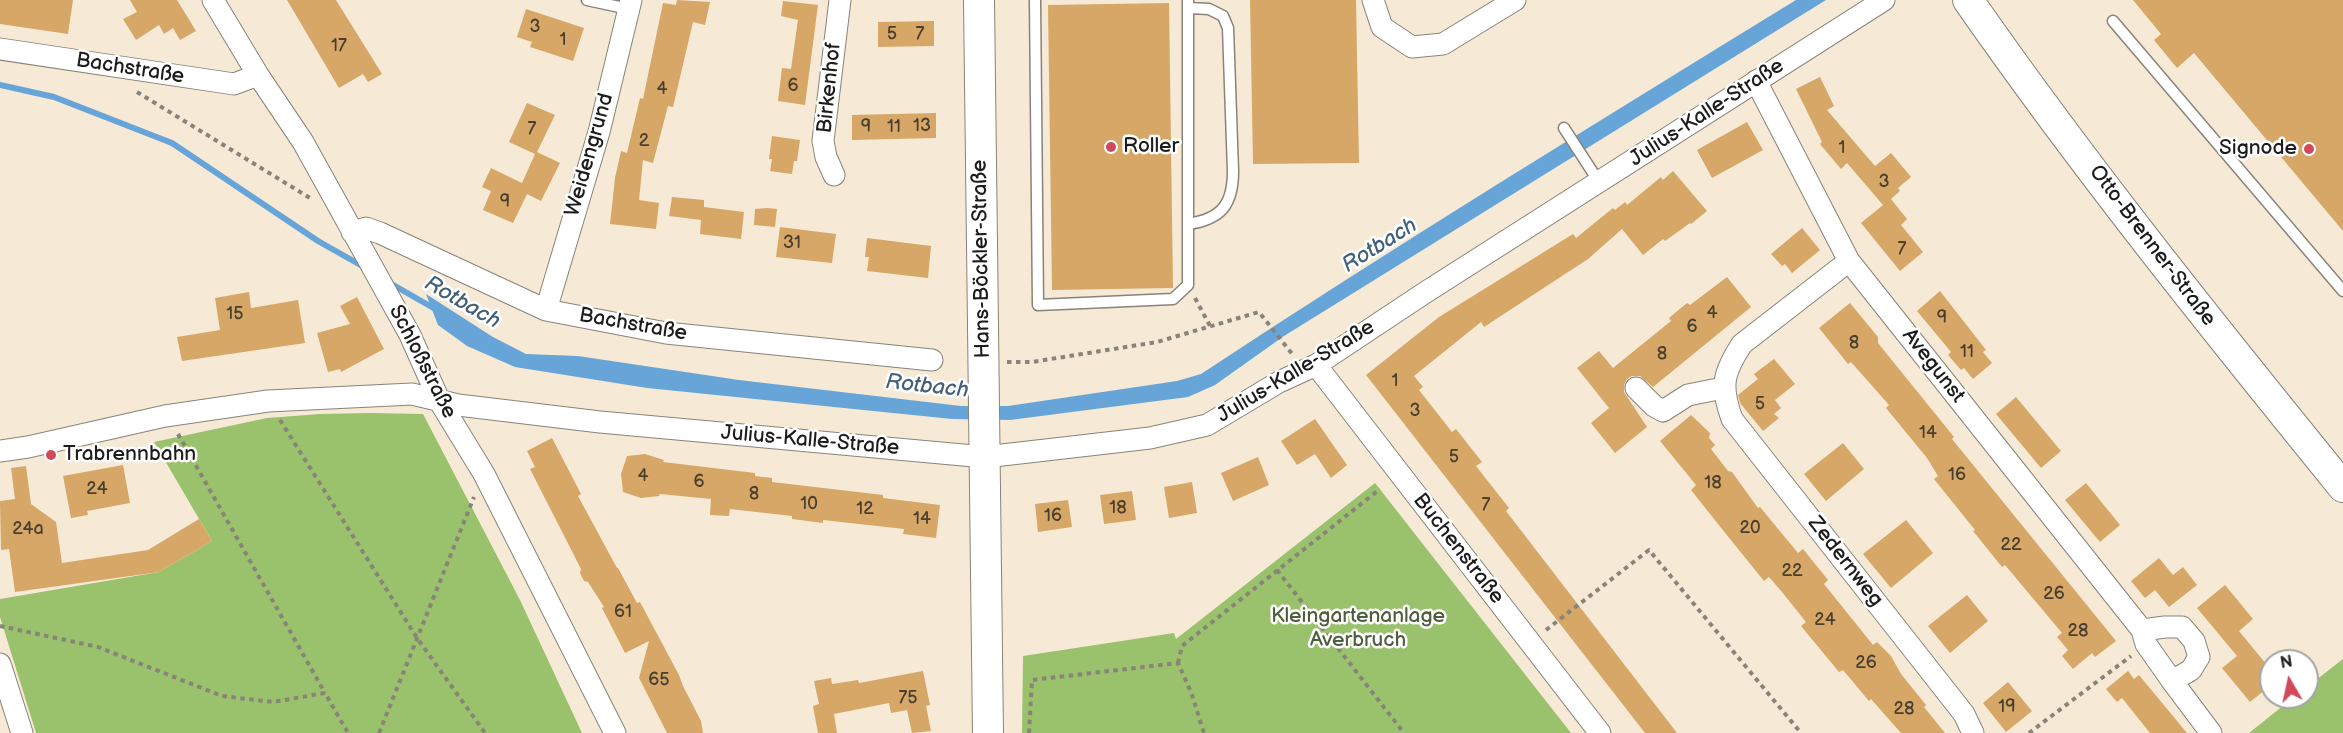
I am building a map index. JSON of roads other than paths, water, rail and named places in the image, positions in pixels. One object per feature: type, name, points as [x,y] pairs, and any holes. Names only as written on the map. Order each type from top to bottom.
[{"type":"main road","name":"Hans-Böckler-Straße","points":[[979,0],[988,733]]},
{"type":"main road","name":"Otto-Brenner-Straße","points":[[1968,0],[2045,107],[2210,323],[2343,487]]},
{"type":"street","name":"Schloßstraße","points":[[213,0],[258,75],[303,142],[410,335],[440,402],[484,474],[615,733]]},
{"type":"street","name":"Birkenhof","points":[[834,175],[826,157],[823,141],[840,0]]},
{"type":"street","points":[[1372,0],[1382,27],[1412,47],[1443,44],[1515,0]]},
{"type":"street","name":"Julius-Kalle-Straße","points":[[28,447],[165,416],[268,400],[412,394],[440,402],[600,422],[985,444],[1150,438],[1207,425],[1280,382],[1316,365],[1426,292],[1884,0]]},
{"type":"street","name":"Weidengrund","points":[[546,310],[599,132],[630,4]]},
{"type":"street","name":"Bachstraße","points":[[0,49],[234,84],[258,75]]},
{"type":"street","name":"Avegunst","points":[[1756,81],[1849,261],[2144,637],[2172,681],[2211,733]]},
{"type":"street","name":"Bachstraße","points":[[352,232],[366,228],[380,233],[546,310],[666,333],[932,360]]},
{"type":"street","points":[[1636,388],[1654,406],[1663,411],[1688,395],[1723,388],[1731,361],[1742,344],[1849,261]]},
{"type":"street","name":"Buchenstraße","points":[[1316,365],[1600,733]]},
{"type":"street","name":"Zedernweg","points":[[1723,388],[1732,419],[1964,714],[1974,733]]},
{"type":"street","points":[[0,451],[28,447]]},
{"type":"street","points":[[0,464],[28,447]]},
{"type":"street","points":[[2144,637],[2164,627],[2182,627],[2194,641],[2199,657],[2191,670],[2172,681]]},
{"type":"street","points":[[0,664],[22,733]]},
{"type":"lane","points":[[587,0],[630,4]]},
{"type":"lane","points":[[1035,0],[1038,304],[1173,299],[1188,285],[1188,224],[1188,4],[1223,15],[1228,28],[1233,171],[1233,189],[1229,202],[1218,214],[1202,222],[1188,224]]},
{"type":"lane","points":[[2113,21],[2343,291]]},
{"type":"lane","points":[[1564,128],[1599,182]]},
{"type":"water","points":[[1796,0],[1826,0],[1284,336],[1215,385],[1188,397],[1010,420],[952,419],[647,388],[515,367],[467,346],[438,325],[426,294],[493,337],[526,354],[578,356],[739,380],[961,406],[1008,406],[1177,381],[1201,374],[1422,231]]},
{"type":"waterway","name":"Rotbach","points":[[0,85],[54,97],[172,143],[318,241],[364,267]]},
{"type":"waterway","name":"Rotbach","points":[[388,282],[437,310]]},
{"type":"place","name":"Roller","points":[[1111,147]]},
{"type":"place","name":"Signode","points":[[2309,149]]},
{"type":"place","name":"Trabrennbahn","points":[[51,455]]},
{"type":"park label","name":"Kleingartenanlage Averbruch","points":[[1358,629]]}]
